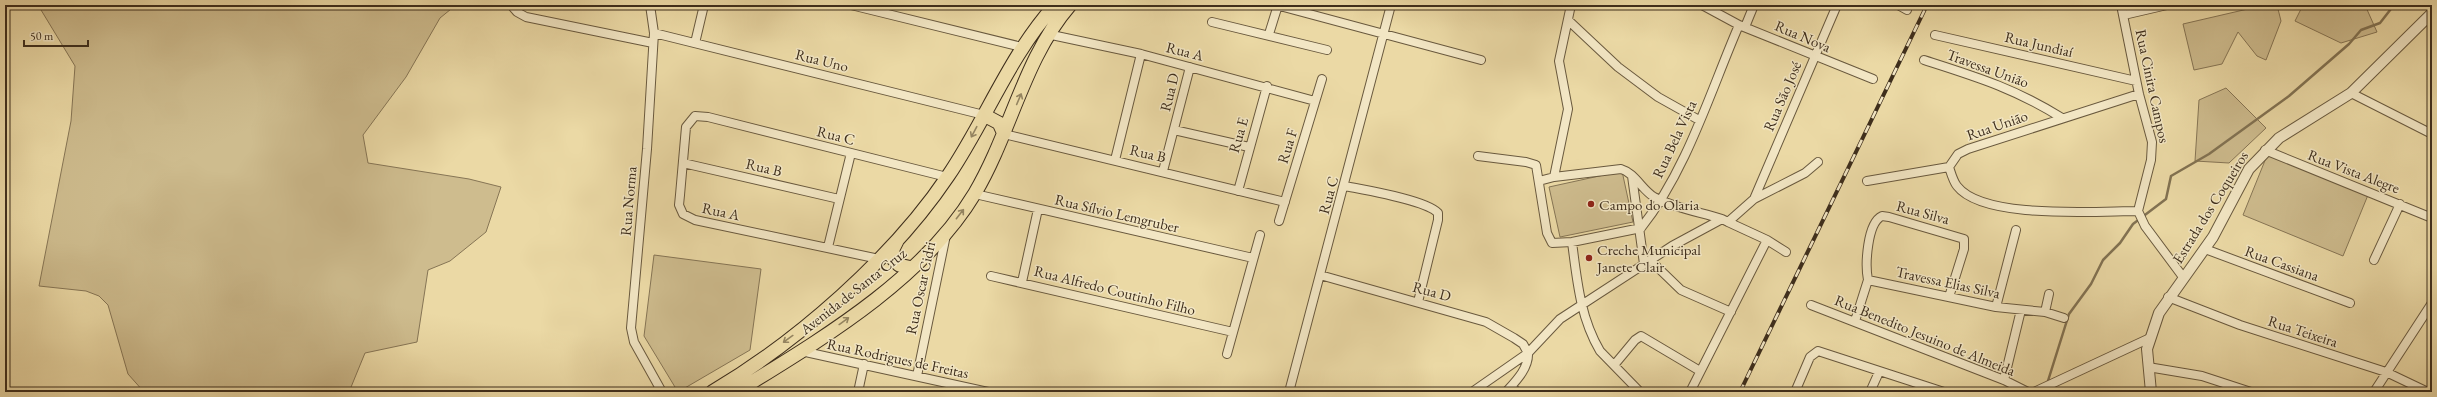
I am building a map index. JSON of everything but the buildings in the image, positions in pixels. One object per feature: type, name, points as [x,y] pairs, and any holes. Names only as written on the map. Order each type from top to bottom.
[{"type":"main road","name":"Avenida de Santa Cruz","points":[[712,392],[792,336],[879,259],[925,208],[947,177],[1022,48],[1055,5]]},
{"type":"main road","name":"Avenida de Santa Cruz","points":[[736,392],[801,351],[912,268],[947,230],[975,194],[1004,134],[1047,34],[1070,5]]},
{"type":"main road","points":[[984,115],[999,122],[1004,134]]},
{"type":"main road","points":[[899,237],[893,249],[893,258],[899,265],[912,268]]},
{"type":"street","points":[[511,5],[517,12],[526,16],[654,43]]},
{"type":"street","name":"Rua Norma","points":[[650,5],[654,43],[647,149],[631,328],[634,342],[662,392]]},
{"type":"street","points":[[695,43],[704,5]]},
{"type":"street","points":[[850,5],[1022,48]]},
{"type":"street","points":[[1269,34],[1277,5],[1480,60]]},
{"type":"street","name":"Rua C","points":[[1289,392],[1345,186],[1391,5]]},
{"type":"street","points":[[1554,177],[1568,109],[1559,61],[1560,48],[1569,21],[1571,5]]},
{"type":"street","name":"Rua Nova","points":[[1702,5],[1742,26],[1873,79]]},
{"type":"street","name":"Rua Bela Vista","points":[[1641,228],[1660,200],[1677,170],[1742,26],[1754,5]]},
{"type":"street","name":"Rua São José","points":[[1754,199],[1837,5]]},
{"type":"street","points":[[1898,5],[1907,10]]},
{"type":"street","name":"Rua Cinira Campos","points":[[2121,5],[2139,94],[2150,134],[2152,150],[2138,213]]},
{"type":"street","points":[[2124,15],[2167,5]]},
{"type":"street","name":"Estrada dos Coqueiros","points":[[2151,392],[2147,349],[2159,313],[2183,277],[2205,249],[2223,219],[2249,169],[2265,150],[2290,130],[2351,93],[2432,13]]},
{"type":"street","points":[[1569,21],[1624,72],[1658,97],[1699,120]]},
{"type":"street","points":[[1212,22],[1269,34],[1327,50]]},
{"type":"street","name":"Rua Uno","points":[[654,33],[984,115]]},
{"type":"street","name":"Rua A","points":[[1047,34],[1141,54],[1266,86],[1315,101]]},
{"type":"street","name":"Rua Jundiaí","points":[[1936,35],[2136,80]]},
{"type":"street","points":[[1115,160],[1141,54]]},
{"type":"street","name":"Travessa União","points":[[1924,60],[1992,81],[2032,99],[2062,118]]},
{"type":"street","name":"Rua D","points":[[1163,171],[1190,67]]},
{"type":"street","name":"Rua F","points":[[1279,221],[1322,79]]},
{"type":"street","name":"Rua E","points":[[1238,191],[1266,86]]},
{"type":"street","points":[[2351,93],[2432,134]]},
{"type":"street","name":"Rua União","points":[[1949,167],[1958,154],[1968,149],[2139,94]]},
{"type":"street","name":"Rua A","points":[[717,120],[699,115],[689,121],[686,127],[679,205],[681,212],[685,216],[695,220],[879,259]]},
{"type":"street","name":"Rua C","points":[[717,120],[947,177]]},
{"type":"street","points":[[1174,130],[1249,148]]},
{"type":"street","name":"Rua B","points":[[1004,134],[1163,171],[1285,202]]},
{"type":"street","name":"Rua Vista Alegre","points":[[2265,150],[2432,218]]},
{"type":"street","points":[[828,247],[850,154]]},
{"type":"street","points":[[1478,156],[1533,163],[1538,168],[1549,239],[1556,244],[1641,228]]},
{"type":"street","points":[[1472,392],[1528,352],[1560,319],[1580,305],[1647,262],[1725,221],[1754,199],[1805,173],[1818,162]]},
{"type":"street","name":"Rua B","points":[[683,164],[839,199]]},
{"type":"street","points":[[1867,180],[1949,167],[1958,186],[1962,190],[1977,199],[2001,208],[2138,213],[2145,226],[2183,277]]},
{"type":"street","points":[[1539,181],[1554,177],[1614,168],[1625,170],[1648,192],[1660,200],[1725,221],[1767,240],[1786,252]]},
{"type":"street","points":[[1632,176],[1647,262],[1681,290],[1731,312]]},
{"type":"street","points":[[1345,186],[1433,208],[1438,213],[1438,220],[1418,302]]},
{"type":"street","name":"Rua Sílvio Lemgruber","points":[[975,194],[1253,258]]},
{"type":"street","points":[[2374,260],[2400,204]]},
{"type":"street","points":[[1022,282],[1038,209]]},
{"type":"street","name":"Rua Silva","points":[[1868,280],[1866,263],[1867,252],[1875,223],[1882,216],[1889,217],[1964,239],[1964,249],[1949,297]]},
{"type":"street","name":"Rua Oscar Cidri","points":[[917,376],[947,230]]},
{"type":"street","points":[[1996,307],[2016,230]]},
{"type":"street","points":[[1227,354],[1260,235]]},
{"type":"street","points":[[1690,392],[1767,240]]},
{"type":"street","points":[[1572,242],[1580,305],[1600,351],[1615,364],[1640,392]]},
{"type":"street","name":"Rua Cassiana","points":[[2205,249],[2350,303]]},
{"type":"street","name":"Rua D","points":[[1320,275],[1486,322],[1518,341],[1528,352]]},
{"type":"street","name":"Rua Alfredo Coutinho Filho","points":[[991,276],[1233,332]]},
{"type":"street","points":[[1855,321],[1868,280]]},
{"type":"street","name":"Travessa Elias Silva","points":[[1868,280],[1996,307],[2045,312],[2064,318]]},
{"type":"street","points":[[2045,312],[2049,294]]},
{"type":"street","name":"Rua Teixeira","points":[[2168,298],[2240,325],[2386,372],[2428,392]]},
{"type":"street","points":[[2374,392],[2432,303]]},
{"type":"street","name":"Rua Benedito Jesuino de Almeida","points":[[1811,305],[2004,380],[2028,392]]},
{"type":"street","points":[[2004,380],[2021,310]]},
{"type":"street","points":[[1615,364],[1635,340],[1641,336],[1700,371]]},
{"type":"street","points":[[2038,390],[2150,338]]},
{"type":"street","name":"Rua Rodrigues de Freitas","points":[[801,351],[988,392]]},
{"type":"street","points":[[1519,392],[1508,390],[1524,368],[1528,352]]},
{"type":"street","points":[[1795,392],[1810,357],[1818,352],[1944,392]]},
{"type":"street","points":[[858,392],[864,364]]},
{"type":"street","points":[[2148,367],[2202,376],[2251,392]]},
{"type":"street","points":[[1870,392],[1879,372]]},
{"type":"shaded area","points":[[38,5],[456,5],[440,18],[406,77],[363,135],[368,163],[469,179],[501,187],[486,232],[450,261],[428,270],[417,342],[365,353],[349,392],[144,392],[128,374],[108,305],[99,296],[86,291],[39,286],[71,121],[75,66]]},
{"type":"shaded area","points":[[2265,5],[2277,5],[2281,21],[2266,60],[2257,56],[2238,32],[2222,64],[2194,70],[2183,24]]},
{"type":"shaded area","points":[[2303,5],[2365,5],[2377,32],[2341,43],[2295,21]]},
{"type":"shaded area","points":[[2226,88],[2266,128],[2229,163],[2195,161],[2199,100]]},
{"type":"shaded area","points":[[2268,153],[2368,195],[2343,256],[2243,215]]},
{"type":"shaded area","name":"Campo do Olaria","points":[[1622,171],[1633,222],[1560,237],[1549,187]]},
{"type":"shaded area","points":[[654,255],[761,269],[750,350],[678,392],[644,336]]},
{"type":"waterway","points":[[2047,384],[2069,314],[2091,284],[2103,260],[2120,243],[2133,224],[2166,199],[2171,176],[2209,154],[2289,96],[2349,44],[2361,30],[2380,23],[2394,5]]},
{"type":"railway","points":[[1740,392],[1927,5]]},
{"type":"place","name":"Campo do Olaria","points":[[1591,204]]},
{"type":"place","name":"Creche Municipal Janete Clair","points":[[1589,258]]}]
